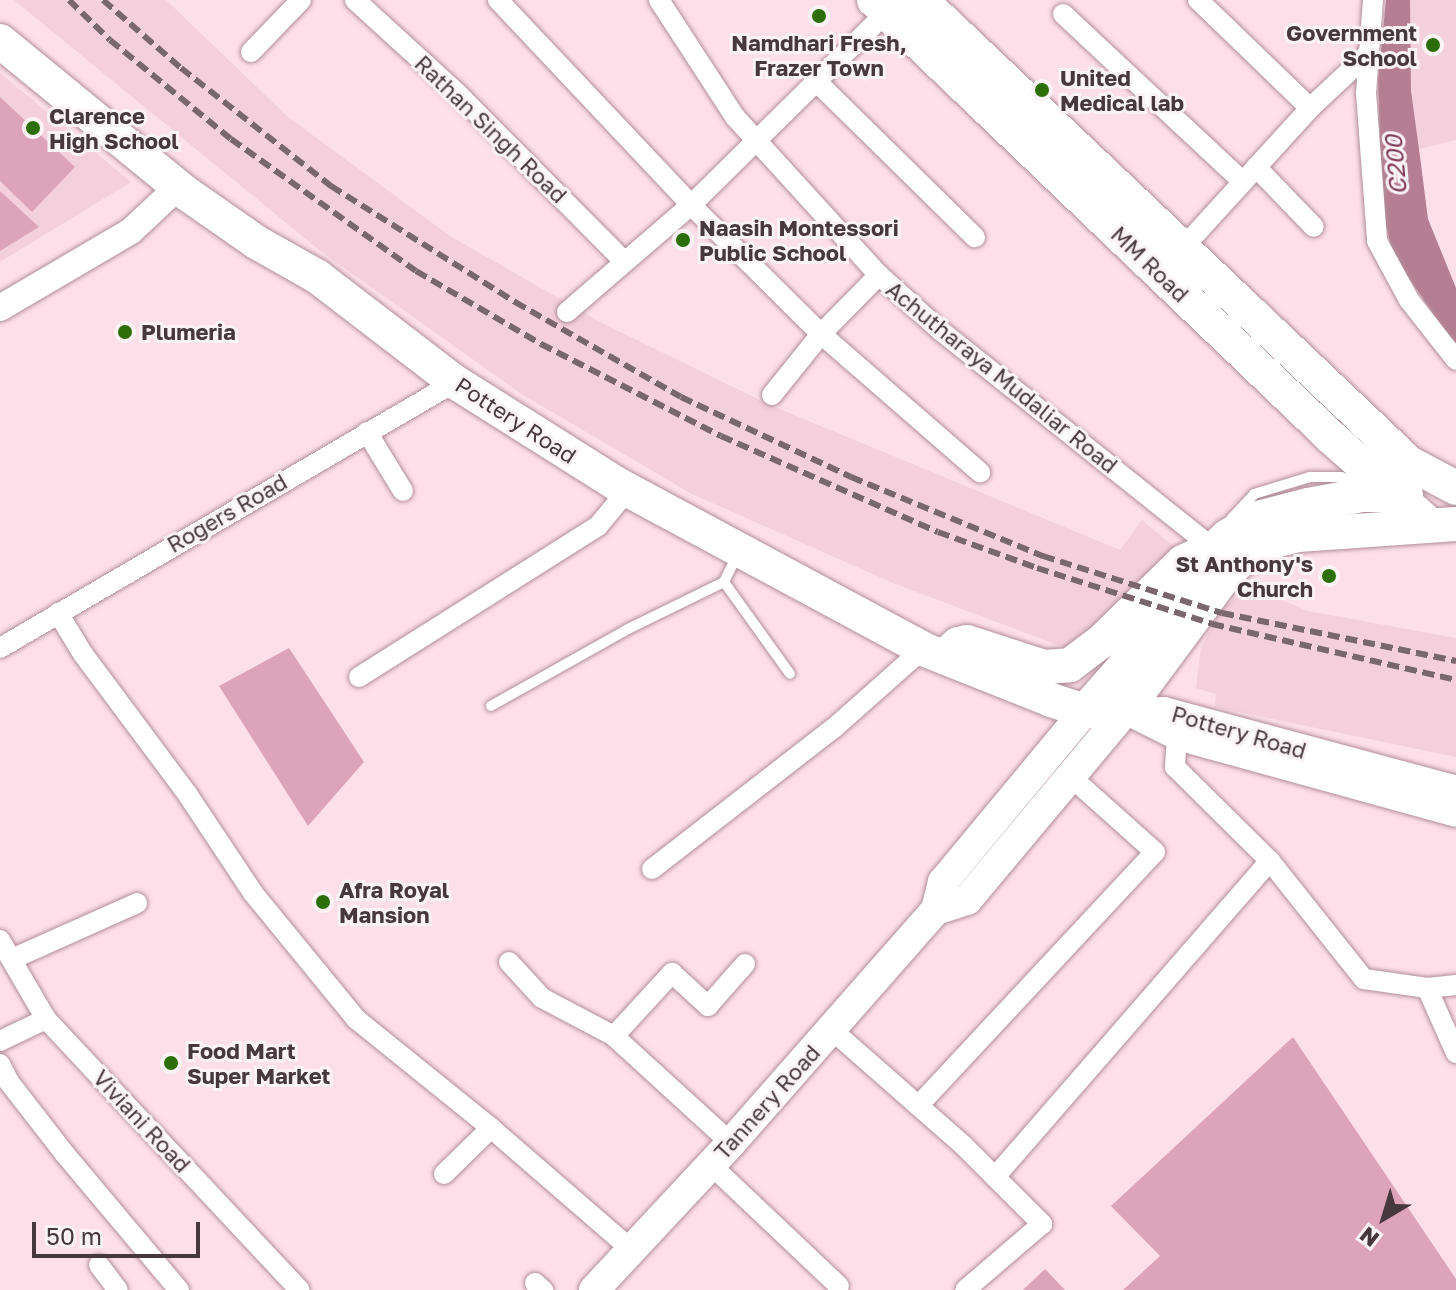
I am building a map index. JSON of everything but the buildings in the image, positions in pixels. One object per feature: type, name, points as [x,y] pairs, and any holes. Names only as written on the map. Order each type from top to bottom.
[{"type":"main road","name":"MM Road","points":[[921,0],[1181,250],[1409,463],[1456,491]]},
{"type":"main road","name":"MM Road","points":[[886,4],[1332,438],[1397,495],[1443,524]]},
{"type":"main road","points":[[0,20],[72,82],[318,277]]},
{"type":"main road","name":"Pottery Road","points":[[0,41],[172,183],[256,242],[318,277],[455,382],[628,490],[739,552],[934,653],[1085,711]]},
{"type":"main road","points":[[934,653],[967,642],[1044,667],[1070,665],[1101,642],[1183,562],[1221,543],[1258,518],[1362,495],[1456,491]]},
{"type":"main road","points":[[1085,711],[1125,711],[1214,589],[1251,554],[1298,535],[1443,524]]},
{"type":"main road","points":[[1085,711],[1159,627],[1221,543]]},
{"type":"main road","name":"Tannery Road","points":[[605,1287],[632,1250],[731,1143],[936,910],[943,882],[1085,711]]},
{"type":"main road","name":"Tannery Road","points":[[936,910],[967,900],[1125,711]]},
{"type":"street","points":[[251,52],[301,0]]},
{"type":"street","name":"Rathan Singh Road","points":[[355,0],[458,94],[624,261]]},
{"type":"street","points":[[498,0],[691,205],[821,334],[980,472]]},
{"type":"street","name":"Achutharaya Mudaliar Road","points":[[659,0],[735,117],[879,275],[941,331],[1221,543]]},
{"type":"street","points":[[1198,0],[1310,108]]},
{"type":"street","points":[[1373,0],[1368,54],[1370,173],[1377,241],[1409,300],[1456,360]]},
{"type":"street","points":[[567,312],[691,205],[816,81],[886,4]]},
{"type":"street","points":[[1063,14],[1249,175],[1314,227]]},
{"type":"street","points":[[1181,250],[1310,108],[1368,54]]},
{"type":"street","points":[[816,81],[975,237]]},
{"type":"street","points":[[0,289],[172,183]]},
{"type":"street","points":[[0,308],[131,231],[172,183]]},
{"type":"street","points":[[772,395],[821,334],[879,275]]},
{"type":"street","name":"Rogers Road","points":[[0,648],[455,382]]},
{"type":"street","points":[[367,432],[403,491]]},
{"type":"street","points":[[359,677],[598,526],[628,490]]},
{"type":"street","points":[[58,613],[83,654],[188,795],[253,893],[356,1019],[491,1128],[632,1250]]},
{"type":"street","points":[[652,869],[934,653]]},
{"type":"street","name":"Pottery Road","points":[[1125,711],[1164,710],[1456,789]]},
{"type":"street","name":"Pottery Road","points":[[1125,711],[1177,737],[1456,814]]},
{"type":"street","points":[[1177,737],[1175,767],[1270,861],[1364,979],[1427,988],[1456,985]]},
{"type":"street","points":[[918,1106],[1155,852],[1071,777]]},
{"type":"street","points":[[995,1177],[1270,861]]},
{"type":"street","points":[[12,959],[137,903]]},
{"type":"street","name":"Viviani Road","points":[[0,940],[46,1019],[300,1290]]},
{"type":"street","points":[[509,962],[542,998],[614,1036],[731,1143]]},
{"type":"street","points":[[614,1036],[672,973],[708,1006],[745,964]]},
{"type":"street","points":[[1427,988],[1456,1053]]},
{"type":"street","points":[[0,1041],[46,1019]]},
{"type":"street","points":[[831,1029],[995,1177],[1042,1224],[965,1290]]},
{"type":"street","points":[[0,1064],[9,1082],[64,1153],[179,1290]]},
{"type":"street","points":[[444,1174],[491,1128]]},
{"type":"street","points":[[711,1165],[839,1286]]},
{"type":"street","points":[[99,1265],[118,1290]]},
{"type":"lane","points":[[491,706],[628,629],[724,582],[739,552]]},
{"type":"lane","points":[[724,582],[790,674]]},
{"type":"shaded area","points":[[14,0],[166,0],[288,117],[450,236],[604,324],[770,405],[1120,550],[1142,520],[1190,560],[1069,649],[893,583],[692,494],[523,395],[323,253]]},
{"type":"shaded area","name":"Government School","points":[[1410,0],[1456,0],[1456,140],[1419,149],[1411,91]]},
{"type":"shaded area","name":"Clarence High School","points":[[0,73],[131,182],[0,262]]},
{"type":"shaded area","points":[[0,97],[75,167],[32,212],[0,181]]},
{"type":"shaded area","points":[[0,191],[39,227],[0,251]]},
{"type":"shaded area","points":[[1250,587],[1308,611],[1456,638],[1456,757],[1215,707],[1216,694],[1196,688],[1201,647],[1222,609]]},
{"type":"shaded area","points":[[289,648],[364,762],[308,826],[219,686]]},
{"type":"shaded area","points":[[1293,1037],[1456,1279],[1456,1290],[1123,1290],[1160,1256],[1111,1206]]},
{"type":"shaded area","points":[[1045,1269],[1065,1290],[1023,1290]]},
{"type":"water","name":"C200","points":[[1386,0],[1410,0],[1411,91],[1428,219],[1456,288],[1456,347],[1393,255],[1382,208],[1378,80]]},
{"type":"railway","points":[[69,0],[110,40],[231,139],[416,271],[541,344],[721,436],[938,532],[1037,568],[1212,624],[1456,680]]},
{"type":"railway","points":[[103,0],[181,68],[331,186],[515,302],[681,397],[851,477],[1043,556],[1222,613],[1456,661]]},
{"type":"place","name":"Namdhari Fresh, Frazer Town","points":[[819,16]]},
{"type":"place","name":"Government School","points":[[1433,45]]},
{"type":"place","name":"United Medical lab","points":[[1042,90]]},
{"type":"place","name":"Clarence High School","points":[[33,128]]},
{"type":"place","name":"Naasih Montessori Public School","points":[[683,240]]},
{"type":"place","name":"Plumeria","points":[[125,332]]},
{"type":"place","name":"St Anthony's Church","points":[[1329,576]]},
{"type":"place","name":"Afra Royal Mansion","points":[[323,902]]},
{"type":"place","name":"Food Mart Super Market","points":[[171,1063]]}]
